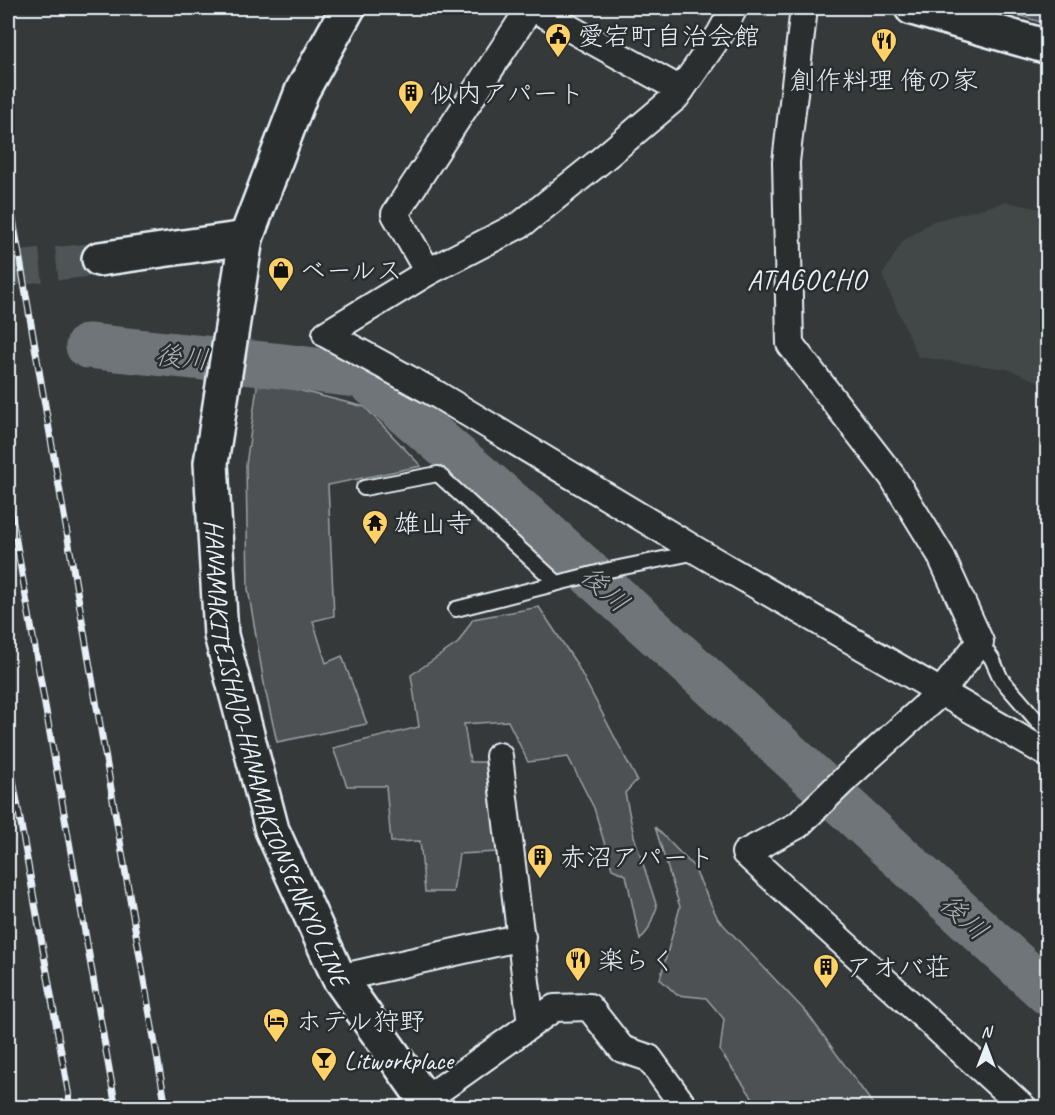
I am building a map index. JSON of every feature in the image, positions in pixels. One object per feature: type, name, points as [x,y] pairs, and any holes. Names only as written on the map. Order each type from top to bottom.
[{"type":"street","points":[[99,259],[246,238],[302,91],[348,8]]},
{"type":"street","points":[[428,272],[395,214],[531,8],[681,90]]},
{"type":"street","points":[[734,8],[720,34],[676,97],[523,223],[428,272],[326,334],[438,395],[940,693],[1047,748]]},
{"type":"street","points":[[804,8],[786,162],[790,344],[892,476],[940,554],[980,642],[940,693],[848,776],[798,825],[745,853],[1024,1107]]},
{"type":"street","points":[[912,8],[1047,47]]},
{"type":"street","name":"HANAMAKITEISHAJO-HANAMAKIONSENKYO LINE","points":[[246,238],[211,463],[221,635],[272,830],[339,978],[419,1106]]},
{"type":"street","points":[[499,756],[531,1024]]},
{"type":"street","points":[[339,978],[522,937]]},
{"type":"street","points":[[419,1106],[554,1008],[589,1007],[622,1049],[649,1058],[685,1107]]},
{"type":"lane","points":[[364,488],[438,474],[557,583]]},
{"type":"lane","points":[[456,609],[609,570],[699,552]]},
{"type":"lane","points":[[980,642],[992,659],[1001,679],[1047,748]]},
{"type":"shaded area","points":[[995,8],[1047,8],[1047,24]]},
{"type":"shaded area","points":[[1007,202],[1047,210],[1047,385],[1007,369],[918,357],[882,275],[903,241],[933,221]]},
{"type":"shaded area","points":[[258,380],[365,407],[421,466],[328,485],[334,616],[313,621],[326,663],[342,656],[367,724],[277,742],[265,689],[248,589],[246,465]]},
{"type":"shaded area","points":[[539,607],[576,663],[637,780],[625,793],[634,836],[657,907],[648,930],[640,940],[626,875],[612,869],[594,808],[568,757],[528,762],[508,721],[464,724],[470,762],[485,762],[497,852],[459,854],[453,892],[425,892],[420,841],[391,842],[386,786],[347,786],[333,748],[419,727],[411,675],[458,643],[473,619]]},
{"type":"shaded area","points":[[655,827],[693,866],[718,919],[807,1013],[875,1107],[759,1107],[720,1051],[724,1019],[706,998],[677,995],[660,979],[680,907]]},
{"type":"waterway","name":"後川","points":[[88,346],[363,376],[531,520],[1048,993]]},
{"type":"tunnel","points":[[8,269],[99,259]]},
{"type":"railway","points":[[8,190],[166,1108]]},
{"type":"railway","points":[[8,495],[116,1108]]},
{"type":"railway","points":[[8,751],[71,1108]]},
{"type":"place","name":"愛宕町自治会館","points":[[558,59]]},
{"type":"place","name":"創作料理 俺の家","points":[[884,64]]},
{"type":"place","name":"似内アパート","points":[[411,116]]},
{"type":"place","name":"ベールス","points":[[281,293]]},
{"type":"place","name":"雄山寺","points":[[375,546]]},
{"type":"place","name":"赤沼アパート","points":[[540,880]]},
{"type":"place","name":"楽らく","points":[[578,983]]},
{"type":"place","name":"アオバ荘","points":[[826,990]]},
{"type":"place","name":"ホテル狩野","points":[[276,1044]]},
{"type":"place","name":"Litworkplace","points":[[324,1083]]},
{"type":"district","name":"ATAGOCHO","points":[[807,279]]}]
